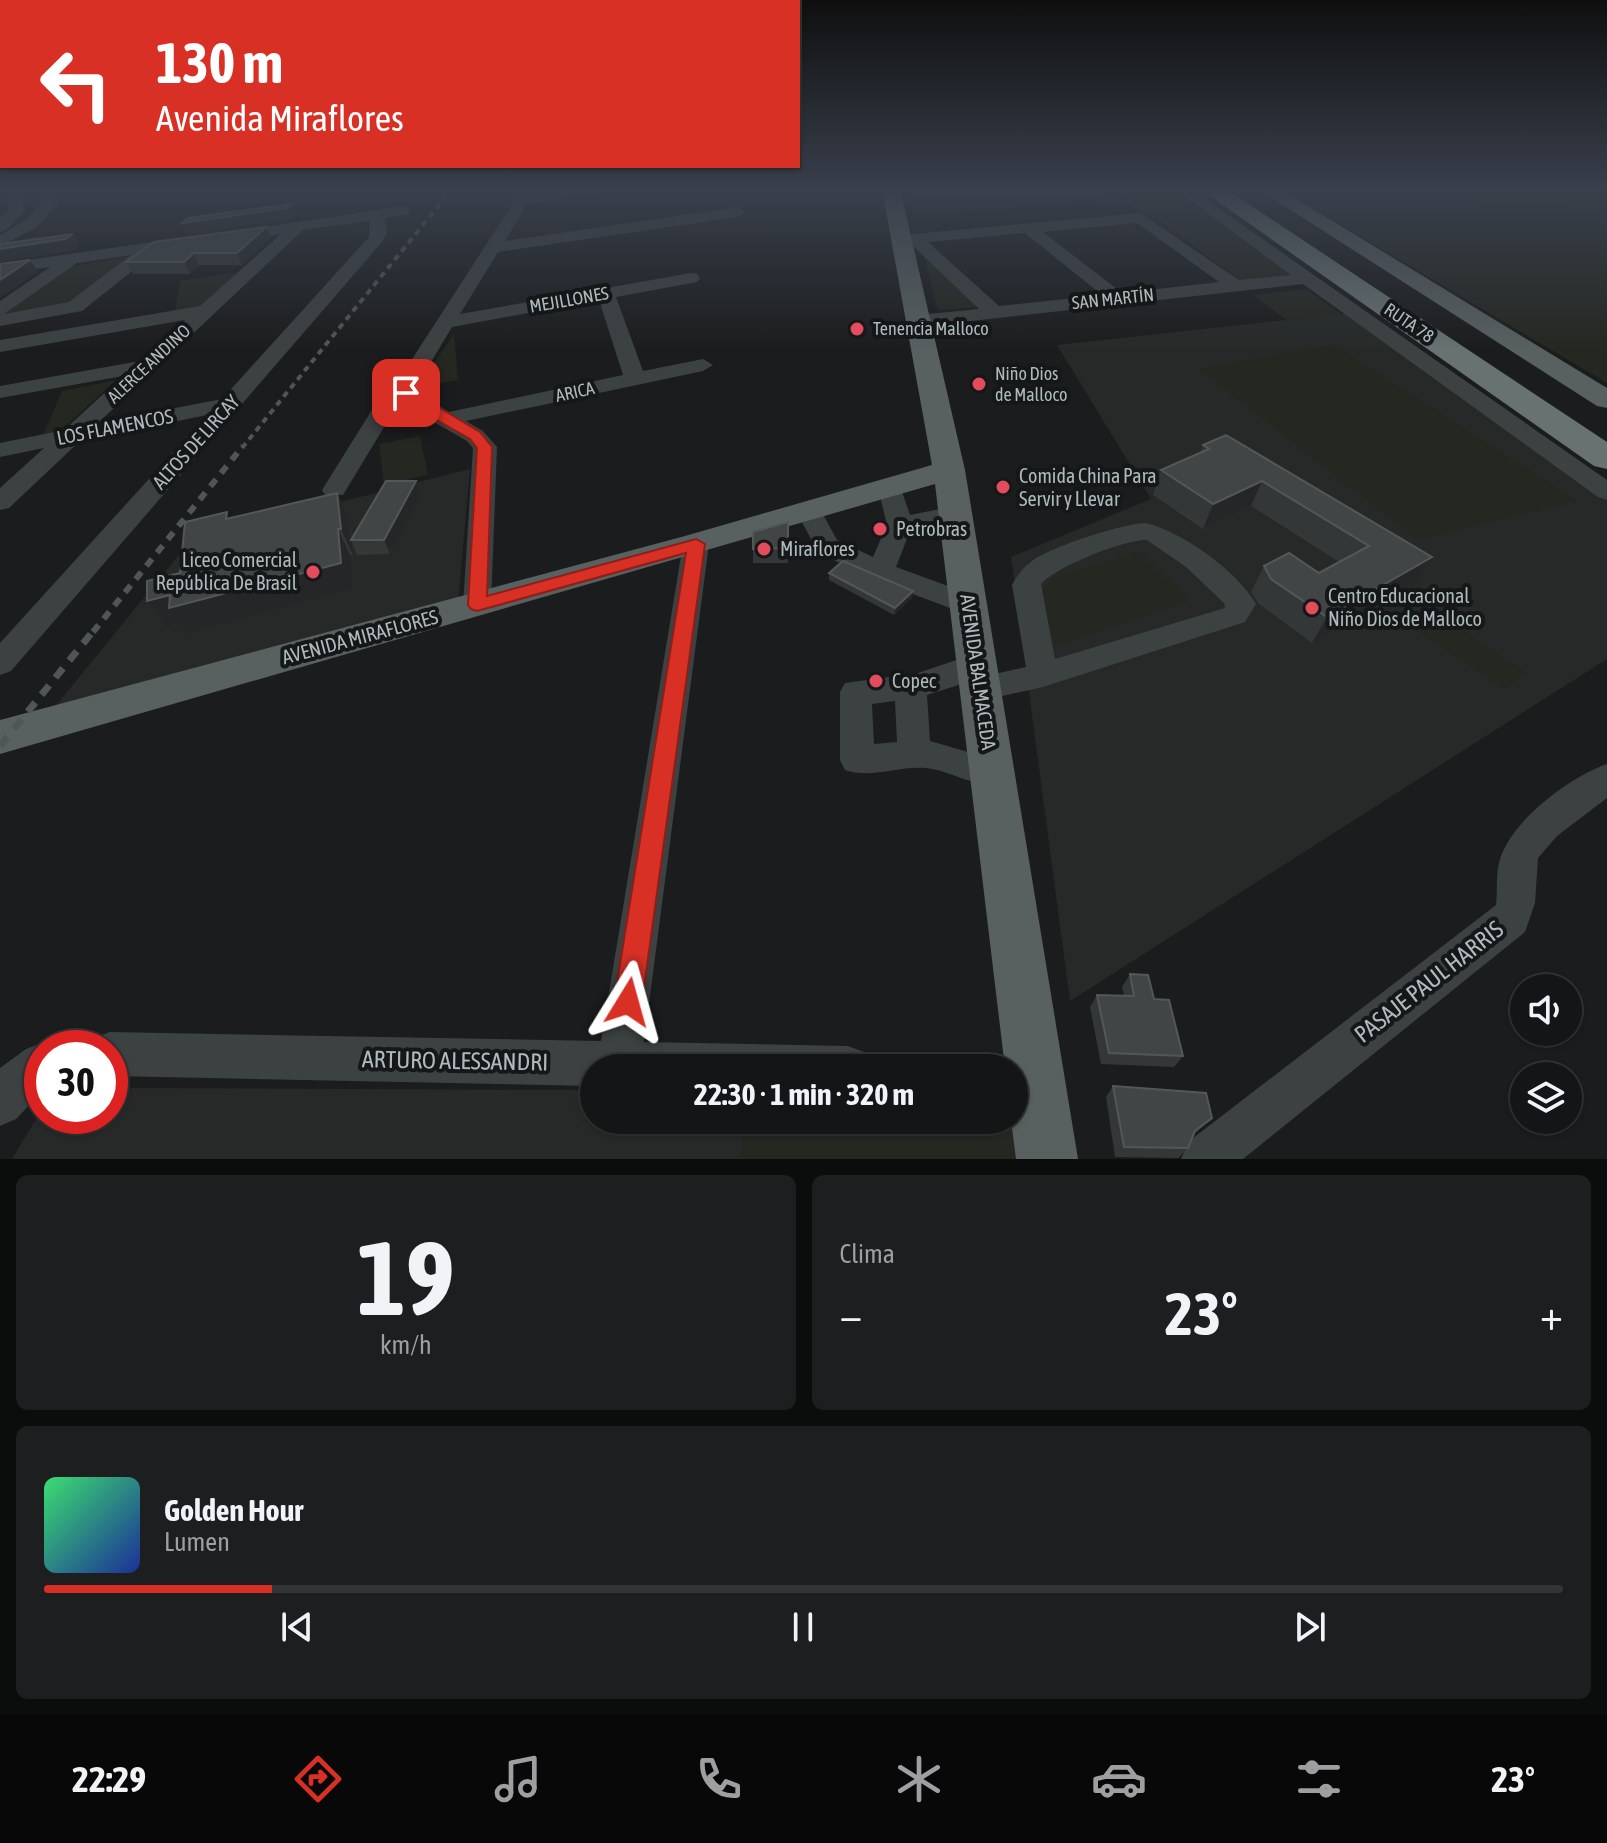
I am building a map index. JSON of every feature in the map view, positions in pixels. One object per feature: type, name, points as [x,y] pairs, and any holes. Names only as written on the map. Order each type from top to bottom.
[{"type":"highway","name":"RUTA 78","points":[[1291,243],[1607,458]]},
{"type":"highway","name":"RUTA 78","points":[[1318,243],[1607,430]]},
{"type":"main road","name":"AVENIDA BALMACEDA","points":[[909,243],[918,321],[949,470],[968,604],[991,772],[1022,1054]]},
{"type":"main road","points":[[1354,243],[1607,400]]},
{"type":"main road","name":"AVENIDA MIRAFLORES","points":[[0,737],[696,544],[949,470]]},
{"type":"main road","name":"AVENIDA BALMACEDA","points":[[1028,1085],[1047,1159]]},
{"type":"street","points":[[0,269],[184,243]]},
{"type":"street","name":"ALERCE ANDINO","points":[[0,502],[280,243]]},
{"type":"street","name":"ALTOS DE LIRCAY","points":[[0,663],[373,243]]},
{"type":"street","points":[[477,605],[485,447],[475,436],[412,400],[406,393],[407,384],[495,243]]},
{"type":"street","points":[[492,248],[526,243]]},
{"type":"street","points":[[913,243],[994,312]]},
{"type":"street","points":[[1047,243],[1118,299]]},
{"type":"street","points":[[1175,243],[1236,286]]},
{"type":"street","points":[[1259,243],[1607,492]]},
{"type":"street","points":[[0,320],[77,306],[152,248]]},
{"type":"street","points":[[0,309],[74,259]]},
{"type":"street","name":"MEJILLONES","points":[[447,322],[691,278]]},
{"type":"street","name":"SAN MARTÍN","points":[[918,321],[1308,278]]},
{"type":"street","points":[[606,293],[635,379]]},
{"type":"street","points":[[0,346],[206,311]]},
{"type":"street","name":"ARICA","points":[[446,419],[703,365]]},
{"type":"street","points":[[0,392],[147,366]]},
{"type":"street","points":[[334,490],[383,410],[406,393]]},
{"type":"street","name":"LOS FLAMENCOS","points":[[0,450],[229,404]]},
{"type":"street","points":[[880,571],[900,525],[890,488]]},
{"type":"street","points":[[809,511],[827,546],[880,571],[968,604]]},
{"type":"street","points":[[900,525],[955,514]]},
{"type":"street","points":[[991,772],[926,754],[857,760],[856,692],[911,688],[978,677],[1043,675],[1235,615],[1242,604],[1227,586],[1165,539],[1149,531],[1130,533],[1037,567],[1026,585],[1043,675]]},
{"type":"street","points":[[621,1054],[696,544]]},
{"type":"street","points":[[911,688],[914,755]]},
{"type":"street","name":"PASAJE PAUL HARRIS","points":[[1205,1159],[1511,918],[1517,902],[1517,865],[1525,843],[1607,779]]},
{"type":"street","name":"ARTURO ALESSANDRI","points":[[128,1054],[580,1064]]},
{"type":"street","points":[[0,1103],[24,1081]]},
{"type":"shaded area","points":[[1190,243],[1249,243],[1298,277],[1242,282]]},
{"type":"shaded area","points":[[1371,243],[1607,243],[1607,383]]},
{"type":"shaded area","points":[[923,252],[981,307],[938,310]]},
{"type":"shaded area","points":[[130,256],[80,300],[0,316],[70,267]]},
{"type":"shaded area","points":[[238,272],[202,306],[175,313],[180,281]]},
{"type":"shaded area","points":[[1306,289],[1343,315],[1288,321],[1253,295]]},
{"type":"shaded area","name":"Centro Educacional Niño Dios de Malloco","points":[[1360,312],[1607,490],[1607,659],[1070,1001],[1011,557],[1151,499],[1057,345]]},
{"type":"shaded area","points":[[454,334],[458,380],[417,388]]},
{"type":"shaded area","points":[[1334,345],[1577,501],[1418,540],[1199,369]]},
{"type":"shaded area","points":[[116,380],[58,433],[43,436],[62,391]]},
{"type":"shaded area","points":[[420,436],[428,475],[384,484],[379,444]]},
{"type":"shaded area","name":"Liceo Comercial República De Brasil","points":[[470,469],[458,603],[49,714],[191,540]]},
{"type":"shaded area","points":[[1139,552],[1190,601],[1055,646],[1036,597],[1052,578]]},
{"type":"shaded area","points":[[1422,604],[1528,673],[1503,689],[1398,618]]},
{"type":"shaded area","points":[[128,1088],[580,1090],[580,1134],[744,1134],[741,1159],[12,1159],[27,1134],[128,1134]]},
{"type":"shaded area","points":[[744,1134],[1017,1134],[1023,1159],[741,1159]]},
{"type":"building","points":[[7,243],[38,243],[0,249],[0,244]]},
{"type":"building","points":[[152,243],[248,243],[237,253],[194,253],[184,262],[126,262]]},
{"type":"building","points":[[30,260],[0,280],[0,264]]},
{"type":"building","points":[[1226,435],[1432,557],[1327,617],[1271,579],[1264,566],[1289,553],[1319,573],[1369,546],[1262,481],[1213,504],[1161,470],[1209,449],[1203,445]]},
{"type":"building","points":[[386,481],[416,481],[384,540],[351,540]]},
{"type":"building","points":[[337,493],[341,563],[169,608],[170,595],[147,601],[147,581],[180,573],[185,522],[227,512],[226,519]]},
{"type":"building","points":[[788,522],[788,548],[753,549],[753,532]]},
{"type":"building","points":[[843,561],[913,591],[895,608],[829,573]]},
{"type":"building","points":[[1130,974],[1148,975],[1154,999],[1169,1000],[1183,1056],[1109,1053],[1097,995],[1134,996]]},
{"type":"building","points":[[1113,1086],[1206,1093],[1212,1118],[1195,1131],[1188,1148],[1124,1147]]},
{"type":"railway","points":[[242,448],[408,243]]},
{"type":"railway","points":[[93,632],[243,446]]},
{"type":"railway","points":[[0,746],[94,630]]},
{"type":"place","name":"Tenencia Malloco","points":[[857,329]]},
{"type":"place","name":"Niño Dios de Malloco","points":[[979,384]]},
{"type":"place","name":"Comida China Para Servir y Llevar","points":[[1003,487]]},
{"type":"place","name":"Petrobras","points":[[880,529]]},
{"type":"place","name":"Miraflores","points":[[764,549]]},
{"type":"place","name":"Liceo Comercial República De Brasil","points":[[313,572]]},
{"type":"place","name":"Centro Educacional Niño Dios de Malloco","points":[[1312,608]]},
{"type":"place","name":"Copec","points":[[876,681]]},
{"type":"route","points":[[406,393],[412,400],[475,436],[485,447],[477,605],[696,544],[628,1002]]}]
